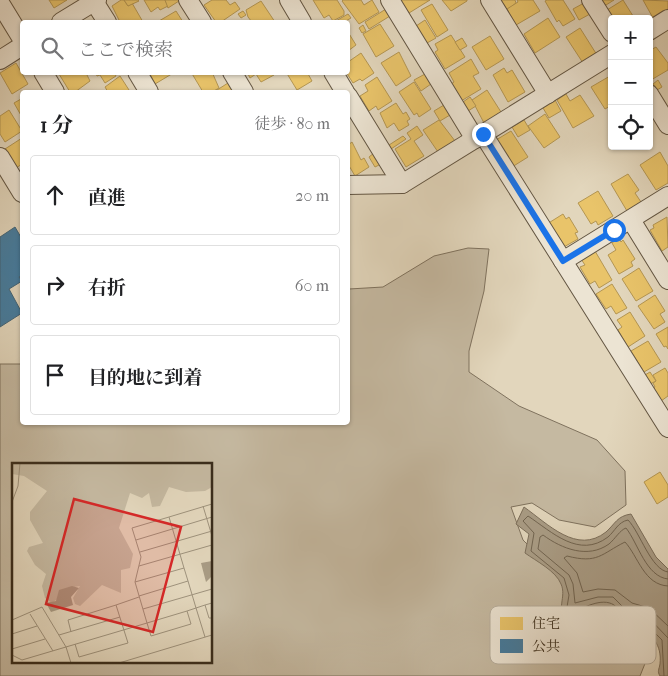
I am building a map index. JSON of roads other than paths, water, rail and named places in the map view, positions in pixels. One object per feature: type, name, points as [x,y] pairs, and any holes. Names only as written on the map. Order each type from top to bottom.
[{"type":"street","points":[[188,0],[201,20]]},
{"type":"street","points":[[288,0],[301,20]]},
{"type":"street","points":[[390,0],[563,261],[668,428]]},
{"type":"street","points":[[490,0],[548,94]]},
{"type":"street","points":[[591,0],[608,27]]},
{"type":"street","points":[[64,20],[95,1],[106,20]]},
{"type":"street","points":[[0,3],[20,36]]},
{"type":"street","points":[[653,28],[668,19]]},
{"type":"street","points":[[0,60],[20,47]]},
{"type":"street","points":[[350,185],[402,184],[608,56]]},
{"type":"street","points":[[45,75],[54,90]]},
{"type":"street","points":[[139,75],[148,90]]},
{"type":"street","points":[[234,75],[243,90]]},
{"type":"street","points":[[335,75],[344,90]]},
{"type":"street","points":[[350,99],[402,184]]},
{"type":"street","points":[[653,101],[668,125]]},
{"type":"street","points":[[0,157],[20,190]]},
{"type":"street","points":[[563,261],[668,196]]},
{"type":"street","points":[[631,220],[668,280]]},
{"type":"water","points":[[524,507],[563,534],[574,539],[584,540],[595,538],[606,532],[619,518],[631,514],[656,557],[668,569],[668,676],[660,676],[658,672],[660,657],[656,643],[656,606],[561,606],[563,594],[561,584],[555,575],[525,553],[529,534],[516,524]]}]
